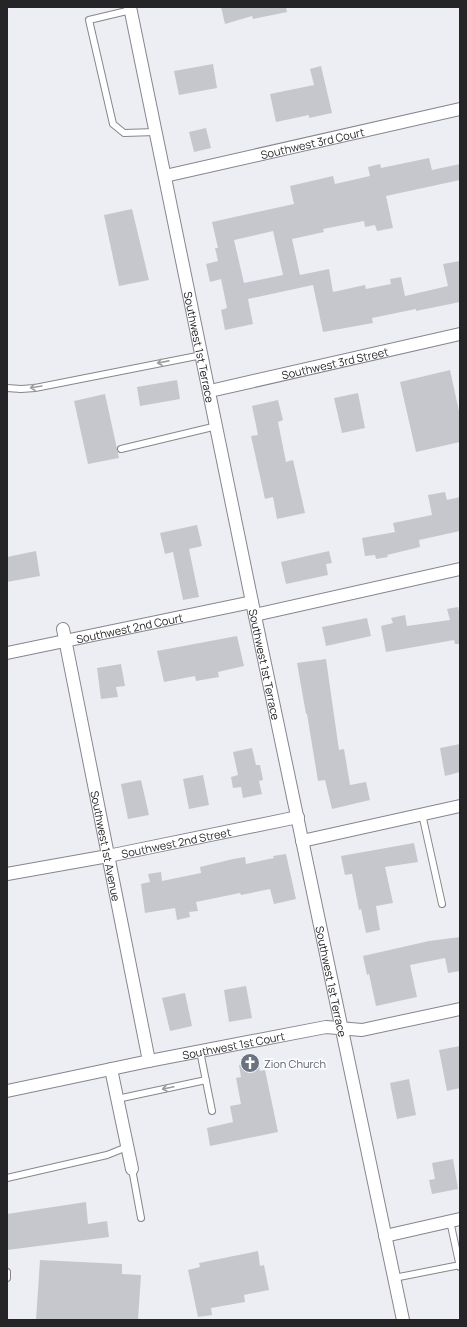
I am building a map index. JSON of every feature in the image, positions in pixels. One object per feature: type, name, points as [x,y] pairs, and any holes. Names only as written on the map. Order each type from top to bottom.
[{"type":"street","name":"Southwest 1st Terrace","points":[[130,8],[210,391],[252,602],[403,1320]]},
{"type":"street","name":"Southwest 3rd Court","points":[[165,176],[460,110]]},
{"type":"street","name":"Southwest 3rd Street","points":[[210,391],[460,334]]},
{"type":"street","points":[[255,615],[460,569]]},
{"type":"street","name":"Southwest 2nd Court","points":[[7,653],[252,602]]},
{"type":"street","name":"Southwest 1st Avenue","points":[[63,629],[149,1062]]},
{"type":"street","points":[[302,841],[460,806]]},
{"type":"street","name":"Southwest 2nd Street","points":[[7,874],[108,856],[298,817]]},
{"type":"street","name":"Southwest 1st Court","points":[[7,1091],[326,1027],[362,1030],[460,1009]]},
{"type":"street","points":[[111,1069],[132,1169]]},
{"type":"street","points":[[385,1236],[455,1220]]},
{"type":"lane","points":[[130,8],[90,20],[113,124],[124,133],[156,132]]},
{"type":"lane","points":[[7,388],[35,388],[202,355]]},
{"type":"lane","points":[[121,449],[217,426]]},
{"type":"lane","points":[[422,814],[442,904]]},
{"type":"lane","points":[[200,1052],[212,1111]]},
{"type":"lane","points":[[117,1099],[206,1080]]},
{"type":"lane","points":[[7,1178],[107,1155],[127,1147]]},
{"type":"lane","points":[[132,1169],[141,1218]]},
{"type":"lane","points":[[394,1278],[460,1266],[455,1220]]},
{"type":"lane","points":[[7,1272],[7,1278]]},
{"type":"building","points":[[221,7],[286,7],[287,12],[253,19],[252,16],[225,24]]},
{"type":"building","points":[[213,64],[217,88],[179,95],[174,71]]},
{"type":"building","points":[[321,66],[332,113],[309,118],[309,115],[276,122],[270,94],[314,85],[310,69]]},
{"type":"building","points":[[206,128],[211,148],[194,152],[189,132]]},
{"type":"building","points":[[429,158],[432,170],[460,164],[460,180],[386,196],[393,228],[377,231],[375,225],[365,227],[364,221],[323,229],[324,232],[292,239],[300,275],[329,269],[333,292],[365,285],[366,289],[391,284],[390,279],[401,277],[405,296],[448,286],[443,264],[460,261],[460,302],[372,318],[373,323],[323,332],[313,285],[248,299],[253,324],[225,330],[221,310],[227,308],[221,279],[210,282],[206,264],[218,261],[215,248],[218,248],[212,222],[294,204],[290,186],[333,176],[335,184],[370,176],[368,167],[380,164],[381,168]],"holes":[[[273,231],[283,275],[244,283],[234,240]]]},
{"type":"building","points":[[132,209],[149,280],[119,286],[104,215]]},
{"type":"building","points":[[450,370],[460,416],[460,442],[416,452],[400,382]]},
{"type":"building","points":[[177,380],[180,399],[140,406],[137,387]]},
{"type":"building","points":[[358,393],[365,428],[342,433],[334,398]]},
{"type":"building","points":[[105,394],[119,458],[88,464],[74,401]]},
{"type":"building","points":[[278,400],[283,420],[278,422],[286,462],[293,460],[305,513],[277,519],[273,497],[265,499],[251,436],[258,435],[252,406]]},
{"type":"building","points":[[445,492],[447,500],[460,497],[460,531],[419,540],[420,547],[387,555],[388,557],[376,559],[375,555],[365,556],[362,538],[395,532],[393,523],[432,515],[428,495]]},
{"type":"building","points":[[197,525],[202,546],[189,549],[199,597],[183,600],[173,552],[165,554],[160,533]]},
{"type":"building","points":[[36,551],[40,576],[7,582],[7,557]]},
{"type":"building","points":[[329,551],[332,563],[326,564],[328,575],[286,584],[281,562]]},
{"type":"building","points":[[458,607],[460,615],[460,644],[455,644],[454,640],[386,652],[381,626],[393,623],[391,618],[405,615],[407,626],[450,620],[447,609]]},
{"type":"building","points":[[367,618],[371,636],[326,646],[322,627]]},
{"type":"building","points":[[237,636],[244,666],[218,672],[219,677],[196,681],[195,676],[164,682],[157,651]]},
{"type":"building","points":[[326,659],[339,750],[344,749],[350,785],[366,782],[370,800],[332,809],[325,780],[318,781],[297,663]]},
{"type":"building","points":[[121,664],[125,686],[116,687],[118,697],[101,699],[97,668]]},
{"type":"building","points":[[460,744],[460,772],[445,776],[440,748]]},
{"type":"building","points":[[252,748],[256,765],[260,765],[263,780],[259,781],[262,794],[243,798],[241,787],[233,788],[231,777],[238,775],[233,752]]},
{"type":"building","points":[[203,775],[209,805],[189,809],[183,779]]},
{"type":"building","points":[[141,780],[149,815],[128,819],[121,784]]},
{"type":"building","points":[[414,843],[418,862],[385,867],[393,903],[376,906],[380,930],[366,933],[361,909],[359,910],[352,874],[345,875],[341,856]]},
{"type":"building","points":[[286,854],[296,899],[274,904],[270,889],[241,895],[240,893],[196,902],[198,911],[189,912],[190,917],[177,920],[175,908],[145,913],[141,884],[150,882],[148,874],[161,872],[162,881],[201,873],[200,867],[233,859],[245,857],[246,864],[274,858],[273,856]]},
{"type":"building","points":[[460,937],[460,971],[448,973],[445,958],[410,965],[417,997],[376,1006],[369,974],[367,975],[363,956],[429,941]]},
{"type":"building","points":[[246,986],[252,1018],[229,1022],[224,990]]},
{"type":"building","points":[[185,993],[192,1026],[170,1031],[162,998]]},
{"type":"building","points":[[460,1046],[460,1088],[447,1091],[439,1050]]},
{"type":"building","points":[[258,1061],[260,1071],[265,1070],[278,1132],[210,1146],[207,1128],[233,1122],[230,1106],[241,1104],[236,1078],[241,1077],[239,1065]]},
{"type":"building","points":[[409,1079],[416,1115],[397,1119],[390,1083]]},
{"type":"building","points":[[453,1159],[458,1189],[432,1194],[429,1180],[435,1179],[432,1163]]},
{"type":"building","points":[[86,1202],[88,1224],[107,1221],[109,1237],[7,1250],[7,1214]]},
{"type":"building","points":[[258,1251],[260,1266],[264,1265],[269,1290],[244,1295],[245,1302],[211,1308],[212,1315],[198,1317],[188,1270],[200,1267],[199,1263]]},
{"type":"building","points":[[40,1260],[122,1264],[122,1274],[141,1275],[138,1320],[36,1320]]},
{"type":"place","name":"Zion Church","points":[[250,1063]]}]
